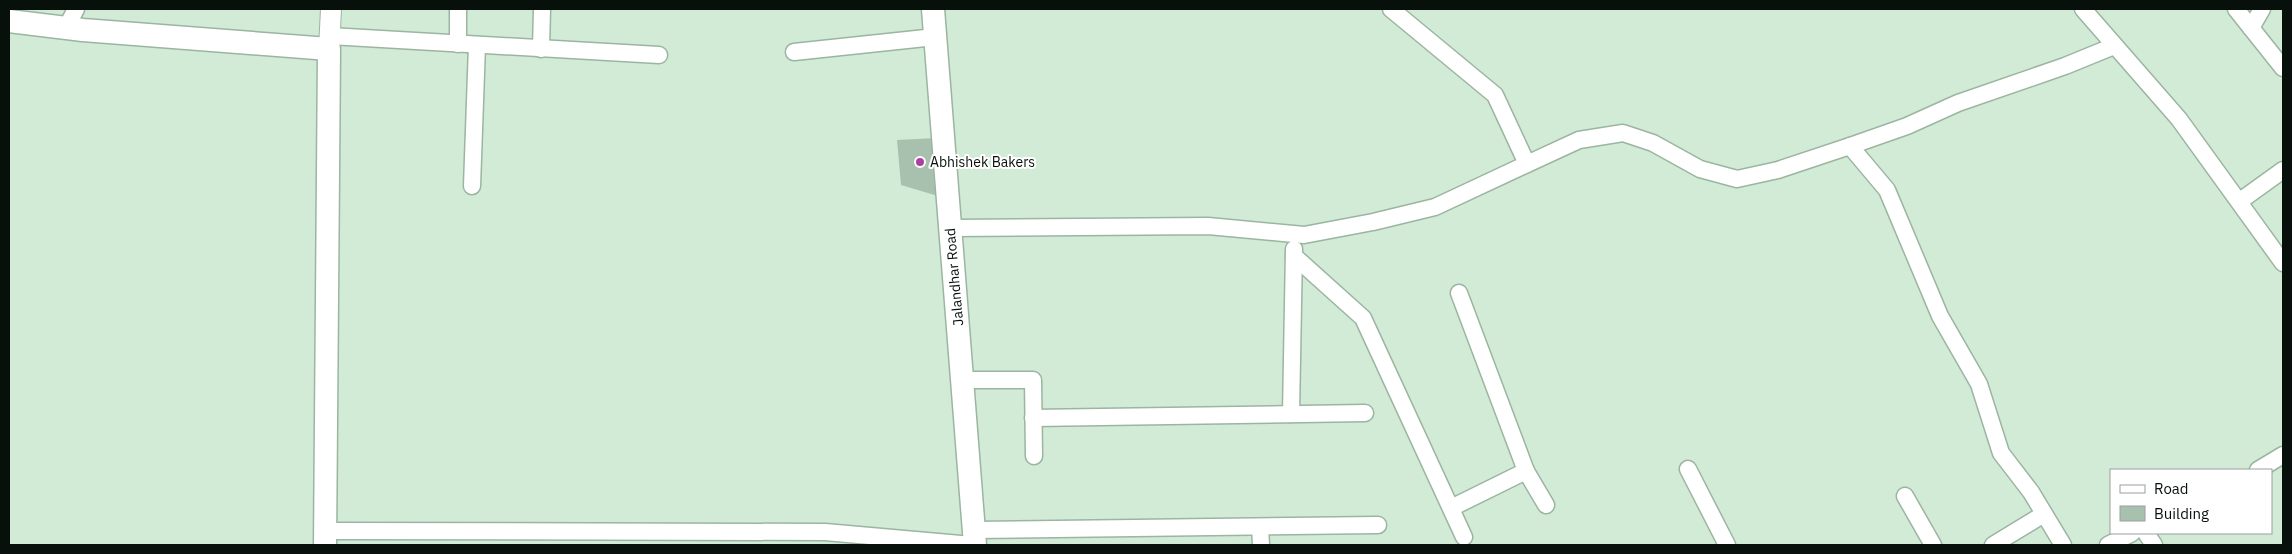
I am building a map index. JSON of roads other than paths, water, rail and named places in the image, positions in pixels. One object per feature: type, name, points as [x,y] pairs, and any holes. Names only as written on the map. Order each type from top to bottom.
[{"type":"main road","name":"Jalandhar Road","points":[[933,9],[974,540]]},
{"type":"main road","points":[[9,21],[71,19],[329,42],[326,538]]},
{"type":"street","points":[[331,9],[329,42],[458,44],[659,56]]},
{"type":"street","points":[[458,9],[458,44]]},
{"type":"street","points":[[541,49],[542,9]]},
{"type":"street","points":[[1391,9],[1495,95],[1527,164]]},
{"type":"street","points":[[2083,9],[2179,119],[2283,263]]},
{"type":"street","points":[[2236,9],[2283,68]]},
{"type":"street","points":[[2251,28],[2262,9]]},
{"type":"street","points":[[794,52],[935,36]]},
{"type":"street","points":[[472,186],[477,45]]},
{"type":"street","points":[[950,228],[1208,226],[1304,235],[1372,222],[1435,207],[1579,140],[1622,133],[1653,142],[1700,169],[1737,179],[1778,170],[1907,126],[1958,103],[2065,66],[2114,46]]},
{"type":"street","points":[[1850,146],[1887,190],[1940,316],[1979,384],[2001,453],[2031,492],[2063,545]]},
{"type":"street","points":[[2240,202],[2283,170]]},
{"type":"street","points":[[1291,414],[1295,234]]},
{"type":"street","points":[[1294,256],[1363,318],[1464,536]]},
{"type":"street","points":[[1459,293],[1526,471],[1546,505]]},
{"type":"street","points":[[962,380],[1033,380],[1034,456]]},
{"type":"street","points":[[1034,418],[1365,413]]},
{"type":"street","points":[[2260,469],[2283,455]]},
{"type":"street","points":[[1688,469],[1727,545]]},
{"type":"street","points":[[1451,508],[1526,471]]},
{"type":"street","points":[[1905,496],[1933,545]]},
{"type":"street","points":[[1992,545],[2044,514]]},
{"type":"street","points":[[326,538],[974,540],[1260,527],[1378,525]]},
{"type":"street","points":[[1260,527],[1261,545]]},
{"type":"street","points":[[2108,545],[2130,534]]},
{"type":"street","points":[[2147,534],[2154,545]]},
{"type":"place","name":"Abhishek Bakers","points":[[920,162]]}]
